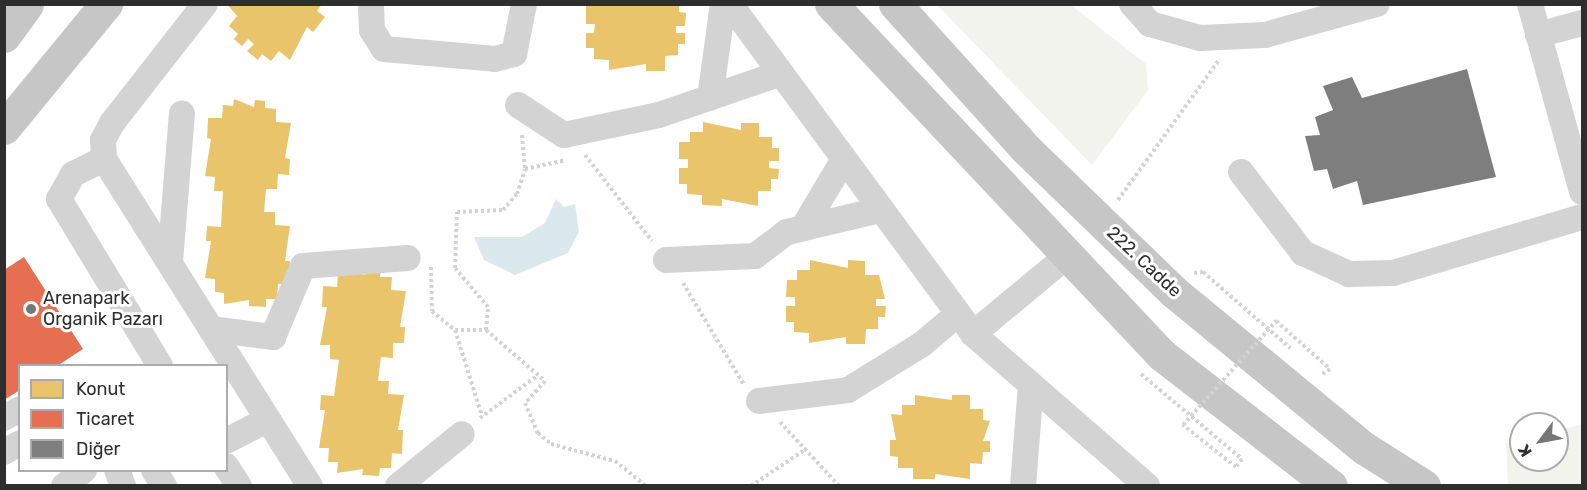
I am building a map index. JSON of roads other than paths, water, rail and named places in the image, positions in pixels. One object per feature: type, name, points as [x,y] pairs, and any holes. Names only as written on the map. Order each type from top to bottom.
[{"type":"main road","points":[[4,36],[27,4]]},
{"type":"main road","points":[[14,115],[86,4]]},
{"type":"main road","points":[[14,115],[106,4]]},
{"type":"main road","points":[[831,4],[1148,341],[1332,486]]},
{"type":"main road","name":"222. Cadde","points":[[895,4],[1025,148],[1160,278],[1364,448],[1424,486]]},
{"type":"street","points":[[205,4],[112,123],[103,140],[104,159],[310,486]]},
{"type":"street","points":[[371,4],[372,30],[384,48],[495,59],[514,54],[524,4]]},
{"type":"street","points":[[710,98],[723,4]]},
{"type":"street","points":[[730,4],[879,210],[966,324],[1031,385],[1147,486]]},
{"type":"street","points":[[1132,4],[1150,24],[1200,38],[1265,35],[1377,4]]},
{"type":"street","points":[[1530,4],[1582,192]]},
{"type":"street","points":[[1538,35],[1582,23]]},
{"type":"street","points":[[518,105],[564,135],[659,116],[779,74]]},
{"type":"street","points":[[170,262],[182,112]]},
{"type":"street","points":[[104,159],[73,174],[59,199],[159,364]]},
{"type":"street","points":[[803,228],[843,161]]},
{"type":"street","points":[[1241,172],[1303,253],[1329,267],[1372,276],[1582,217]]},
{"type":"street","points":[[666,260],[755,256],[787,232],[879,210]]},
{"type":"street","points":[[759,400],[848,390],[966,324],[1068,255]]},
{"type":"street","points":[[211,329],[273,337],[303,266],[408,258]]},
{"type":"street","points":[[1023,486],[1031,385]]},
{"type":"street","points":[[4,418],[18,410]]},
{"type":"street","points":[[228,440],[267,420]]},
{"type":"street","points":[[398,486],[462,434]]},
{"type":"street","points":[[4,452],[18,444]]},
{"type":"street","points":[[228,469],[239,486]]},
{"type":"street","points":[[64,486],[83,472]]},
{"type":"street","points":[[117,472],[123,486]]},
{"type":"street","points":[[155,472],[164,486]]},
{"type":"place","name":"Arenapark Organik Pazarı","points":[[31,309]]}]
